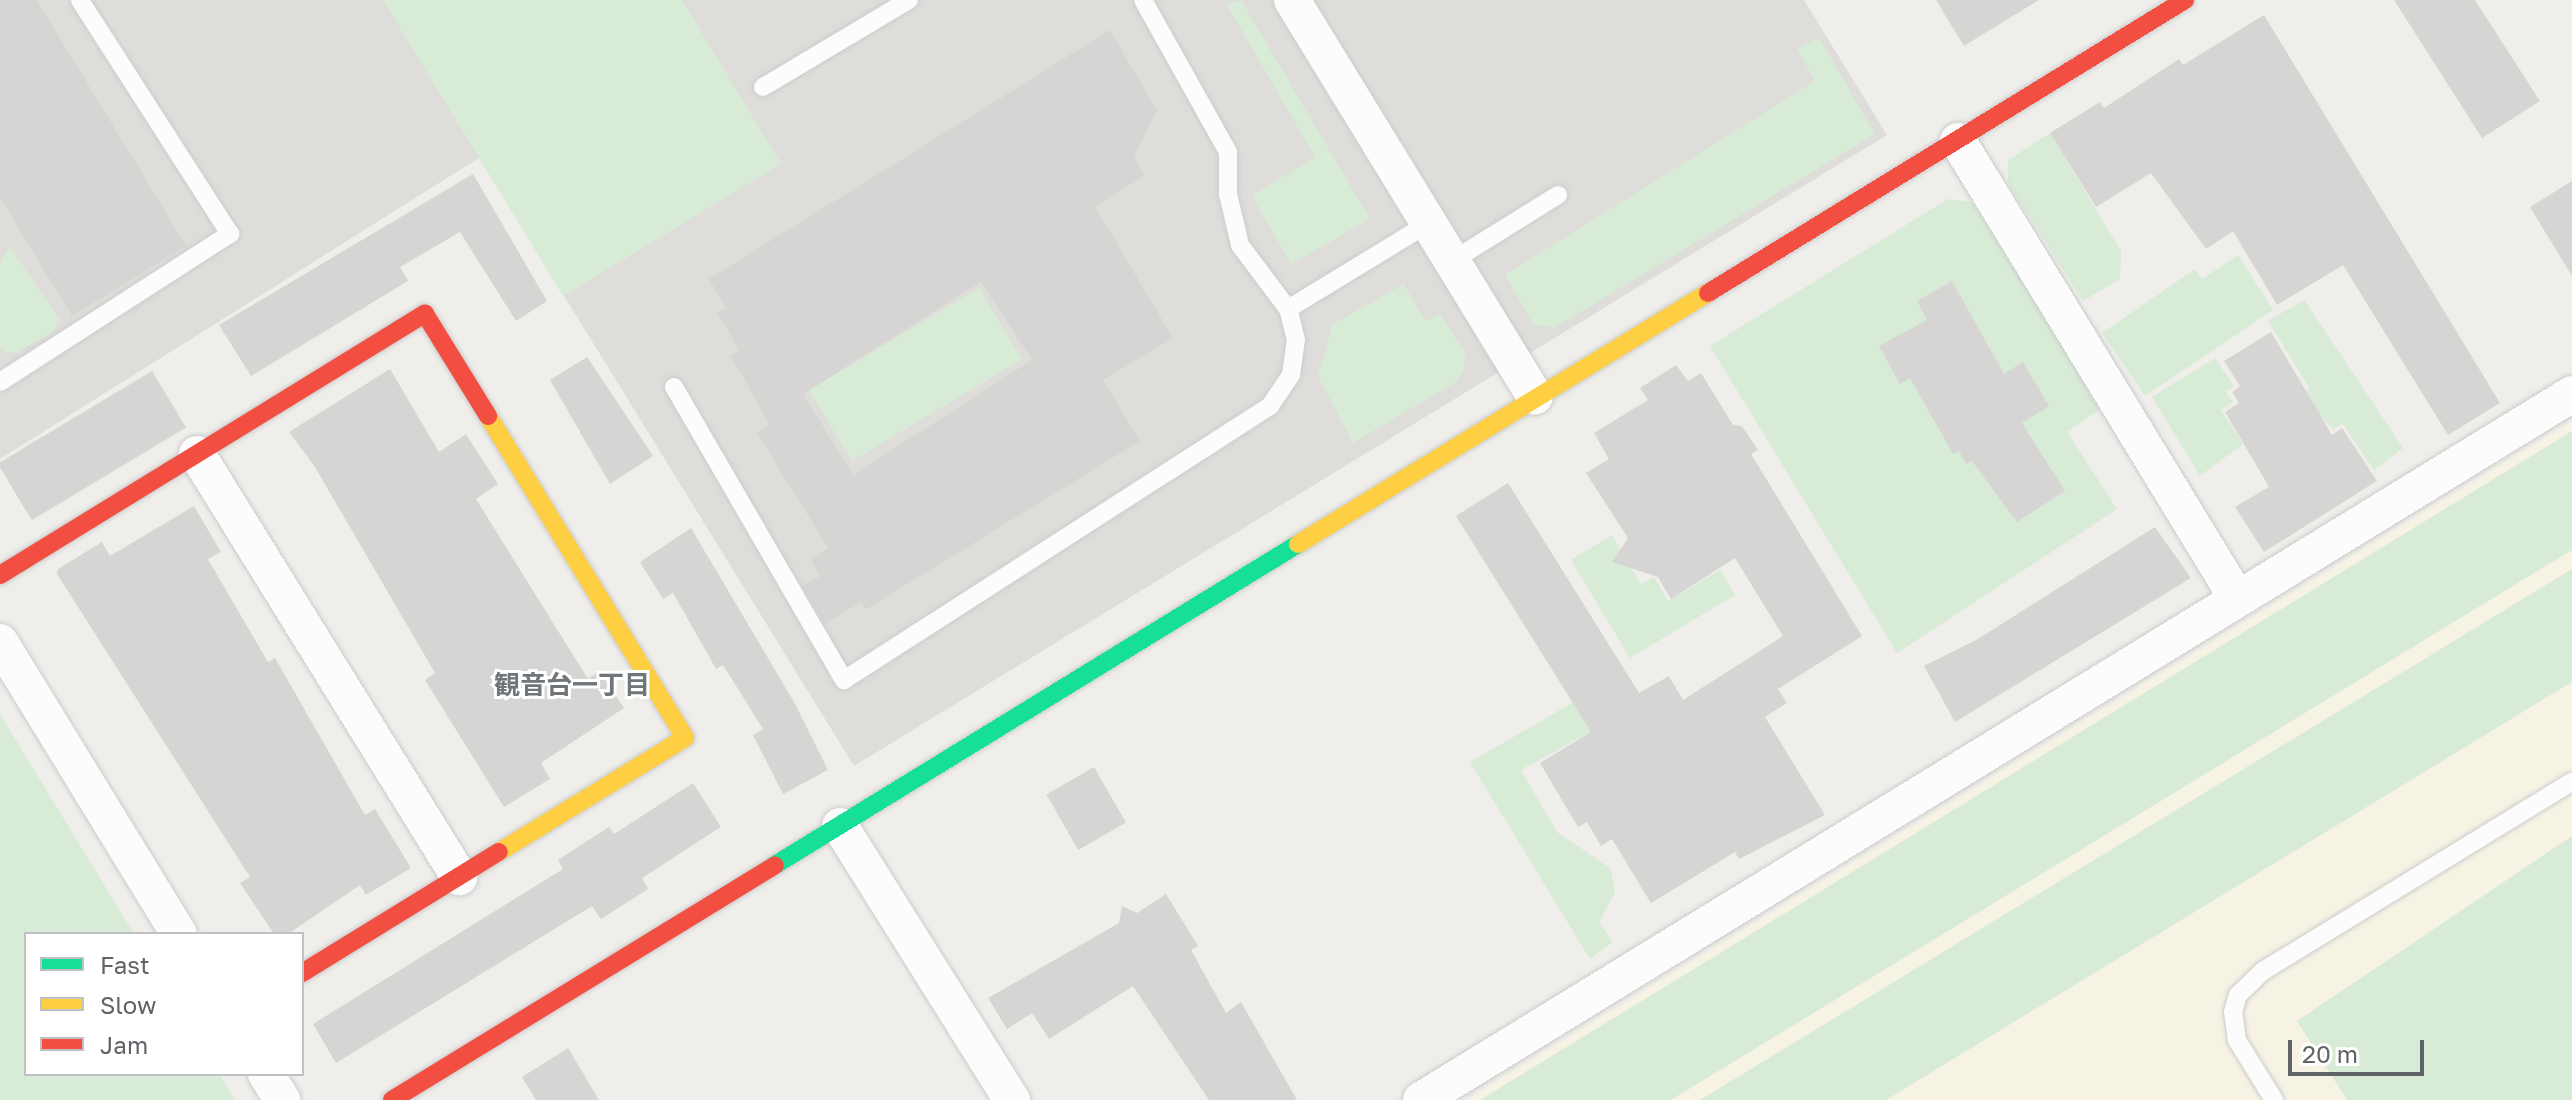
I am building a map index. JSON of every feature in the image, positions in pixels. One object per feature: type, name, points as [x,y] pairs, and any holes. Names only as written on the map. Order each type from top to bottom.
[{"type":"street","points":[[1292,0],[1535,397]]},
{"type":"street","points":[[392,1100],[1535,397],[1958,141],[2149,10],[2185,0]]},
{"type":"street","points":[[1958,141],[2237,598]]},
{"type":"street","points":[[0,575],[425,314],[685,738],[304,972]]},
{"type":"street","points":[[1421,1100],[2572,394]]},
{"type":"street","points":[[197,454],[459,877]]},
{"type":"street","points":[[0,642],[178,932]]},
{"type":"street","points":[[840,826],[1012,1100]]},
{"type":"street","points":[[267,1076],[282,1100]]},
{"type":"lane","points":[[0,382],[230,234],[80,0]]},
{"type":"lane","points":[[763,87],[909,0]]},
{"type":"lane","points":[[674,387],[844,680],[1270,406],[1291,375],[1296,340],[1288,309],[1240,245],[1228,194],[1228,152],[1143,0]]},
{"type":"lane","points":[[1452,261],[1558,195]]},
{"type":"lane","points":[[1288,309],[1429,223]]},
{"type":"lane","points":[[2274,1100],[2237,1040],[2233,1012],[2238,995],[2263,971],[2572,782]]},
{"type":"shaded area","points":[[0,0],[1804,0],[1887,135],[854,766],[479,158],[0,459]]},
{"type":"shaded area","points":[[2572,421],[2572,1100],[1466,1100]]},
{"type":"green space","points":[[383,0],[682,0],[781,164],[563,296]]},
{"type":"green space","points":[[1241,0],[1370,219],[1291,264],[1252,196],[1315,157],[1227,5]]},
{"type":"green space","points":[[1819,38],[1875,134],[1554,328],[1533,324],[1505,275],[1815,81],[1797,49]]},
{"type":"green space","points":[[2050,133],[2121,251],[2120,279],[2083,301],[2008,183],[2008,160]]},
{"type":"green space","points":[[1948,199],[1972,202],[2103,407],[2067,432],[2117,509],[1897,653],[1710,346]]},
{"type":"green space","points":[[9,246],[60,320],[52,332],[18,352],[5,352],[0,345],[0,265]]},
{"type":"green space","points":[[2238,255],[2273,310],[2145,396],[2102,333],[2195,269],[2202,279]]},
{"type":"green space","points":[[1404,284],[1425,321],[1440,314],[1465,353],[1464,368],[1456,382],[1353,443],[1318,376],[1333,324]]},
{"type":"green space","points":[[979,288],[1022,359],[852,461],[809,390]]},
{"type":"green space","points":[[2304,300],[2403,448],[2374,470],[2343,424],[2333,429],[2324,420],[2277,449],[2290,400],[2310,389],[2268,321]]},
{"type":"green space","points":[[2215,358],[2234,386],[2226,392],[2233,402],[2221,410],[2243,444],[2200,476],[2152,397]]},
{"type":"green space","points":[[2572,431],[2572,550],[1671,1100],[1480,1100]]},
{"type":"green space","points":[[1612,535],[1641,584],[1654,577],[1668,601],[1720,570],[1735,595],[1630,658],[1571,560]]},
{"type":"green space","points":[[2572,569],[2572,682],[1886,1100],[1700,1100]]},
{"type":"green space","points":[[1586,695],[1607,723],[1521,770],[1557,832],[1610,868],[1615,892],[1599,923],[1613,942],[1590,959],[1470,762]]},
{"type":"green space","points":[[0,714],[133,932],[24,932],[24,1076],[220,1076],[235,1100],[0,1100]]},
{"type":"green space","points":[[2572,836],[2572,1100],[2347,1100],[2297,1021]]},
{"type":"building","points":[[0,0],[37,0],[186,246],[72,316],[0,197]]},
{"type":"building","points":[[1936,0],[2039,0],[1964,46]]},
{"type":"building","points":[[2394,0],[2475,0],[2540,101],[2482,138]]},
{"type":"building","points":[[2264,15],[2500,403],[2448,435],[2343,265],[2277,305],[2233,231],[2206,249],[2151,173],[2096,207],[2050,133],[2100,102],[2104,108],[2179,59],[2183,65]]},
{"type":"building","points":[[1110,30],[1157,110],[1134,157],[1145,175],[1095,207],[1173,338],[1103,380],[1140,441],[865,610],[861,602],[825,624],[803,586],[820,576],[811,560],[828,548],[757,433],[770,425],[731,356],[739,350],[717,313],[726,308],[709,279]],"holes":[[[981,282],[1032,360],[853,475],[803,394]]]},
{"type":"building","points":[[473,174],[547,301],[516,321],[460,232],[400,267],[408,281],[251,376],[219,325]]},
{"type":"building","points":[[2572,181],[2572,276],[2530,207]]},
{"type":"building","points":[[1952,281],[2004,374],[2023,362],[2049,406],[2022,423],[2065,491],[2017,522],[1972,461],[1966,464],[1959,451],[1953,454],[1910,378],[1900,384],[1879,346],[1927,320],[1917,301]]},
{"type":"building","points":[[2271,332],[2332,435],[2342,428],[2377,481],[2264,552],[2235,507],[2269,487],[2225,412],[2239,403],[2232,392],[2240,386],[2224,361]]},
{"type":"building","points":[[587,357],[653,456],[610,484],[550,380]]},
{"type":"building","points":[[1676,365],[1688,381],[1701,373],[1733,425],[1742,426],[1758,450],[1751,454],[1862,636],[1778,689],[1787,703],[1765,717],[1825,815],[1739,859],[1735,852],[1651,903],[1612,839],[1601,846],[1587,822],[1578,827],[1540,763],[1591,732],[1456,516],[1508,483],[1639,693],[1669,676],[1683,700],[1783,636],[1735,558],[1671,599],[1658,577],[1612,562],[1628,538],[1586,473],[1609,459],[1594,433],[1648,400],[1640,388]]},
{"type":"building","points":[[390,369],[439,452],[466,434],[498,484],[476,499],[588,679],[599,671],[624,708],[541,763],[550,779],[504,807],[425,680],[435,673],[315,467],[289,432]]},
{"type":"building","points":[[152,371],[186,428],[32,520],[0,468],[0,462]]},
{"type":"building","points":[[194,506],[221,552],[208,559],[268,662],[275,658],[365,815],[375,809],[411,868],[366,895],[360,885],[291,932],[273,932],[240,883],[250,877],[57,574],[58,569],[102,542],[110,556]]},
{"type":"building","points":[[2155,527],[2191,578],[1955,722],[1924,666],[1978,639]]},
{"type":"building","points":[[691,528],[794,702],[828,770],[783,794],[753,735],[763,729],[723,665],[716,669],[673,593],[663,599],[640,562]]},
{"type":"building","points":[[1094,767],[1126,822],[1078,850],[1046,794]]},
{"type":"building","points":[[693,783],[721,827],[642,878],[648,889],[601,919],[592,906],[336,1063],[313,1024],[563,869],[558,860],[609,827],[614,834]]},
{"type":"building","points":[[1166,894],[1198,946],[1191,950],[1226,1013],[1241,1002],[1297,1100],[1209,1100],[1133,986],[1049,1039],[1032,1013],[1007,1029],[988,998],[1119,923],[1122,906],[1137,913]]},
{"type":"building","points":[[568,1048],[599,1100],[536,1100],[522,1077]]},
{"type":"traffic: fast","points":[[775,865],[1298,544]]},
{"type":"traffic: slow","points":[[1298,544],[1708,293]]},
{"type":"traffic: slow","points":[[488,416],[685,738],[499,852]]},
{"type":"traffic: jam","points":[[1708,293],[2185,0]]},
{"type":"traffic: jam","points":[[0,575],[425,314],[488,416]]},
{"type":"traffic: jam","points":[[304,972],[499,852]]},
{"type":"traffic: jam","points":[[392,1100],[775,865]]},
{"type":"district","name":"観音台一丁目","points":[[572,685]]}]
